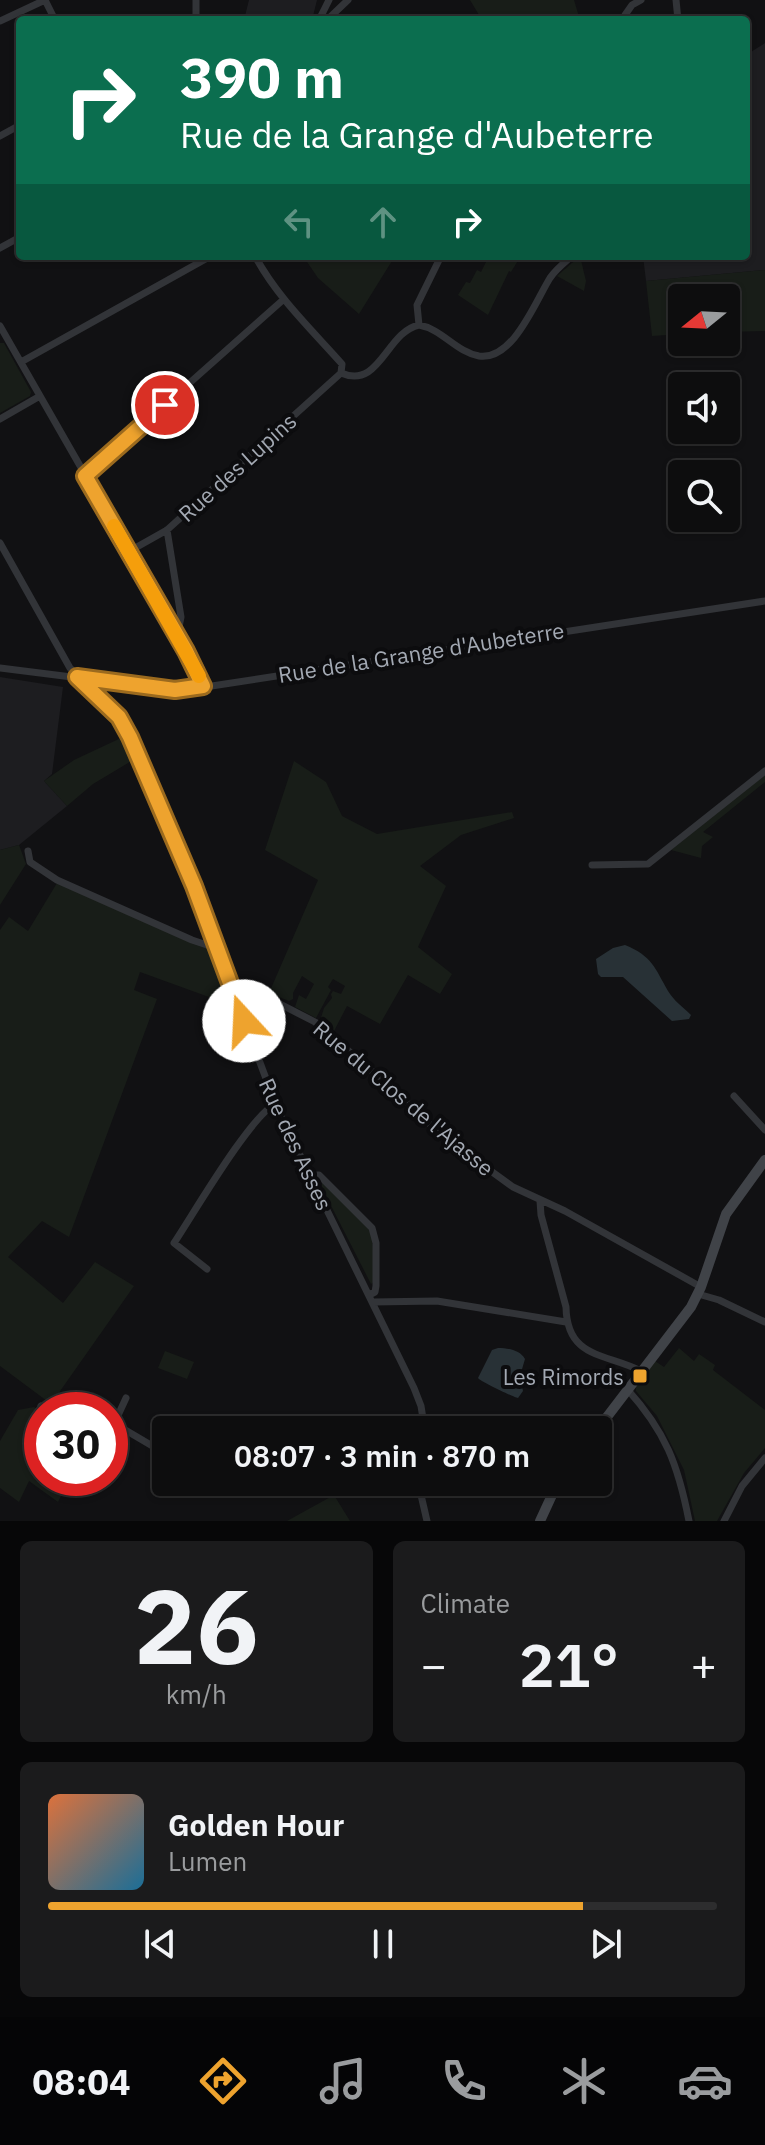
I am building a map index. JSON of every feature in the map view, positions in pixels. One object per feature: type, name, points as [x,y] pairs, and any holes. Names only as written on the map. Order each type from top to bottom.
[{"type":"main road","points":[[607,1416],[691,1307],[726,1214],[765,1160]]},
{"type":"main road","points":[[540,1521],[551,1496]]},
{"type":"street","points":[[0,21],[45,0]]},
{"type":"street","points":[[331,16],[348,0]]},
{"type":"street","points":[[625,15],[632,5],[641,0]]},
{"type":"street","points":[[21,362],[204,260]]},
{"type":"street","points":[[257,260],[266,277],[342,364],[341,373],[351,378],[362,377],[387,353],[399,335],[419,325],[436,331],[468,352],[480,356],[499,353],[513,340],[552,275],[568,260]]},
{"type":"street","points":[[419,325],[417,305],[439,260]]},
{"type":"street","points":[[85,476],[284,299]]},
{"type":"street","points":[[2,332],[203,686]]},
{"type":"street","name":"Rue des Lupins","points":[[128,552],[167,530],[341,373]]},
{"type":"street","points":[[0,419],[40,396]]},
{"type":"street","points":[[167,530],[181,617],[179,627],[174,632]]},
{"type":"street","name":"Rue des Asses","points":[[0,543],[77,677],[119,717],[125,728],[194,886],[275,1104],[418,1397],[420,1416]]},
{"type":"street","name":"Rue de la Grange d'Aubeterre","points":[[77,677],[175,690],[765,601]]},
{"type":"street","points":[[0,668],[77,677]]},
{"type":"street","points":[[592,865],[648,864],[765,771]]},
{"type":"street","points":[[28,851],[30,862],[57,880],[192,940],[207,945],[215,943]]},
{"type":"street","name":"Rue du Clos de l'Ajasse","points":[[231,985],[245,986],[315,1022],[440,1134],[513,1187],[565,1211],[699,1291],[765,1322]]},
{"type":"street","points":[[734,1096],[765,1130]]},
{"type":"street","points":[[207,1269],[174,1243],[249,1131],[275,1104]]},
{"type":"street","points":[[310,1175],[319,1175],[372,1228],[376,1243],[376,1286],[371,1299],[437,1301],[566,1322]]},
{"type":"street","points":[[540,1201],[540,1213],[566,1307],[566,1322],[585,1351],[624,1362],[641,1371]]},
{"type":"street","points":[[627,1389],[650,1415],[675,1460],[689,1521]]},
{"type":"street","points":[[128,1431],[152,1446]]},
{"type":"street","points":[[724,1521],[742,1486],[765,1458]]},
{"type":"street","points":[[421,1496],[427,1521]]},
{"type":"shaded area","points":[[249,0],[317,0],[313,16],[245,16]]},
{"type":"shaded area","points":[[470,0],[574,0],[579,16],[480,16]]},
{"type":"shaded area","points":[[765,43],[765,270],[646,281],[643,260],[750,260],[750,52]]},
{"type":"shaded area","points":[[306,260],[393,260],[359,314],[318,278]]},
{"type":"shaded area","points":[[487,260],[518,260],[509,271],[488,315],[458,295],[477,270],[481,272]]},
{"type":"shaded area","points":[[575,260],[581,260],[586,281],[584,291],[557,276]]},
{"type":"shaded area","points":[[765,270],[765,331],[740,332],[740,284],[668,284],[668,335],[652,336],[646,281]]},
{"type":"shaded area","points":[[0,343],[4,343],[31,392],[30,396],[0,413]]},
{"type":"shaded area","points":[[0,677],[63,687],[52,774],[44,781],[67,806],[19,845],[0,850]]},
{"type":"shaded area","points":[[123,737],[133,760],[93,784],[67,806],[44,781],[74,760]]},
{"type":"shaded area","points":[[294,761],[326,782],[342,816],[377,834],[512,812],[514,818],[461,835],[420,866],[446,886],[418,947],[452,974],[440,994],[408,975],[380,1024],[347,1006],[333,1033],[320,1021],[333,991],[341,994],[345,986],[333,979],[328,987],[331,990],[316,1018],[295,1007],[299,995],[306,999],[314,984],[302,976],[293,999],[289,1001],[269,993],[318,880],[265,850]]},
{"type":"shaded area","points":[[765,775],[765,782],[703,832],[713,837],[702,846],[701,858],[671,850]]},
{"type":"shaded area","points":[[19,845],[26,864],[0,905],[0,850]]},
{"type":"shaded area","points":[[57,883],[211,950],[231,1005],[140,972],[134,990],[157,999],[69,1237],[42,1221],[8,1257],[63,1303],[95,1262],[134,1286],[59,1392],[35,1392],[0,1366],[0,930],[9,917],[28,931]]},
{"type":"shaded area","points":[[625,945],[652,964],[670,995],[691,1015],[689,1019],[672,1021],[623,977],[601,977],[598,974],[596,959],[613,948]]},
{"type":"shaded area","points":[[322,1181],[360,1217],[372,1234],[375,1281],[371,1284],[322,1188]]},
{"type":"shaded area","points":[[679,1348],[694,1361],[699,1354],[715,1365],[713,1370],[765,1410],[765,1448],[744,1473],[717,1521],[695,1521],[684,1470],[657,1416],[636,1391],[655,1361],[664,1367]]},
{"type":"shaded area","points":[[492,1350],[513,1350],[525,1359],[520,1376],[523,1391],[518,1398],[478,1378]]},
{"type":"shaded area","points":[[165,1351],[194,1362],[187,1379],[158,1368]]},
{"type":"shaded area","points":[[24,1409],[24,1492],[19,1502],[0,1488],[0,1441],[18,1410]]},
{"type":"shaded area","points":[[335,1496],[350,1521],[287,1521]]},
{"type":"slow traffic","points":[[114,526],[199,676]]},
{"type":"place","name":"Les Rimords","points":[[640,1376]]},
{"type":"route","points":[[165,405],[85,476],[203,686],[175,690],[77,677],[119,717],[130,737],[194,886],[244,1021]]}]
